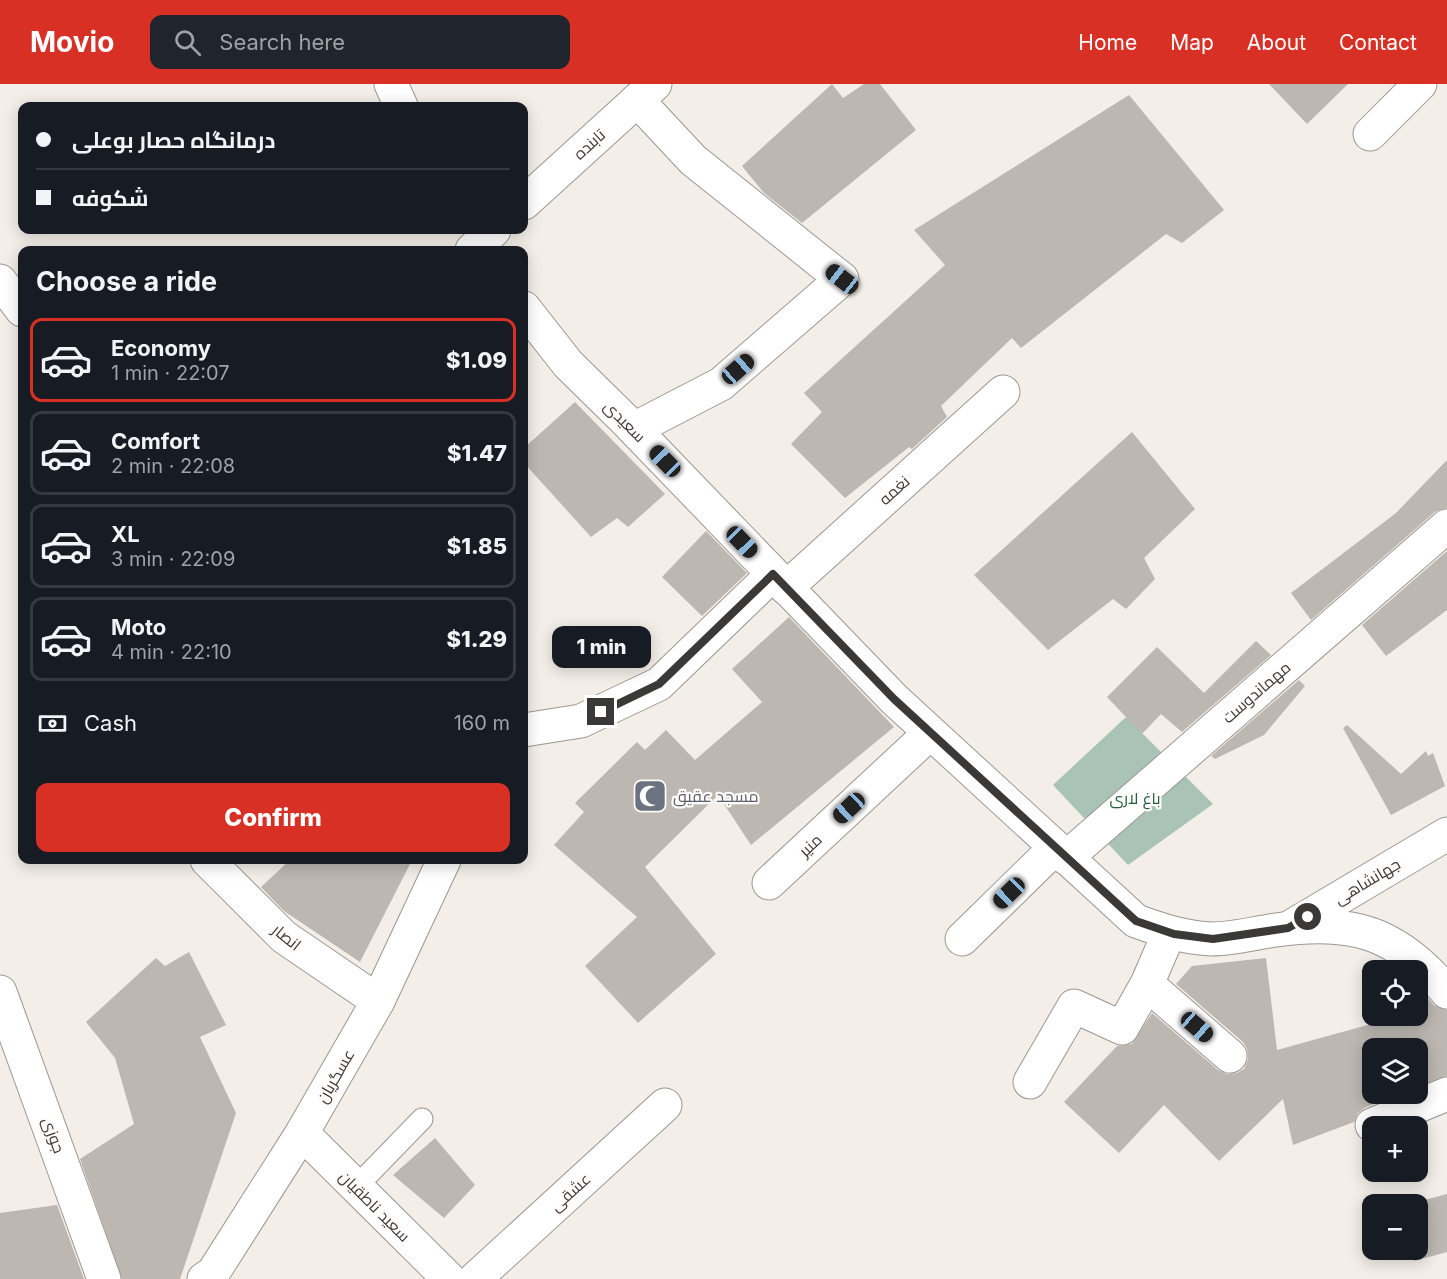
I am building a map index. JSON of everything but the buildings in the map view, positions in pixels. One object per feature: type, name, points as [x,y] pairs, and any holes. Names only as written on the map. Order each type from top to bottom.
[{"type":"street","points":[[391,84],[399,102]]},
{"type":"street","points":[[1370,134],[1420,84]]},
{"type":"street","points":[[633,429],[721,384],[842,279],[700,166],[646,92]]},
{"type":"street","name":"تابنده","points":[[528,199],[646,92]]},
{"type":"street","points":[[0,281],[18,305]]},
{"type":"street","name":"سعیدی","points":[[528,313],[568,364],[894,699],[1136,921],[1169,933],[1213,939],[1288,928],[1341,926],[1383,938],[1424,965],[1447,992]]},
{"type":"street","name":"نغمه","points":[[528,729],[581,721],[659,684],[1003,392]]},
{"type":"street","name":"مهماندوست","points":[[962,939],[1060,853],[1447,526]]},
{"type":"street","name":"منیر","points":[[769,883],[930,733]]},
{"type":"street","name":"جهانشاهی","points":[[1288,928],[1447,834]]},
{"type":"street","name":"انصار","points":[[211,864],[284,937],[378,1001]]},
{"type":"street","name":"عسگریان","points":[[204,1279],[213,1273],[302,1133],[378,1001],[442,864]]},
{"type":"street","points":[[1030,1082],[1074,1006],[1122,1028],[1147,984],[1169,933]]},
{"type":"street","points":[[1147,984],[1230,1056]]},
{"type":"street","name":"جوزی","points":[[0,992],[104,1279]]},
{"type":"street","points":[[1394,1116],[1447,1094]]},
{"type":"street","name":"عشقی","points":[[475,1279],[665,1105]]},
{"type":"street","name":"سعید ناطقیان","points":[[302,1133],[449,1279]]},
{"type":"lane","points":[[356,1187],[422,1119]]},
{"type":"green space","name":"باغ لاری","points":[[1126,717],[1213,804],[1128,865],[1053,785]]},
{"type":"place","name":"مسجد عقیق","points":[[650,796]]},
{"type":"route","points":[[601,712],[659,684],[773,574],[894,699],[1136,921],[1174,934],[1213,939],[1288,928],[1308,917]]}]
